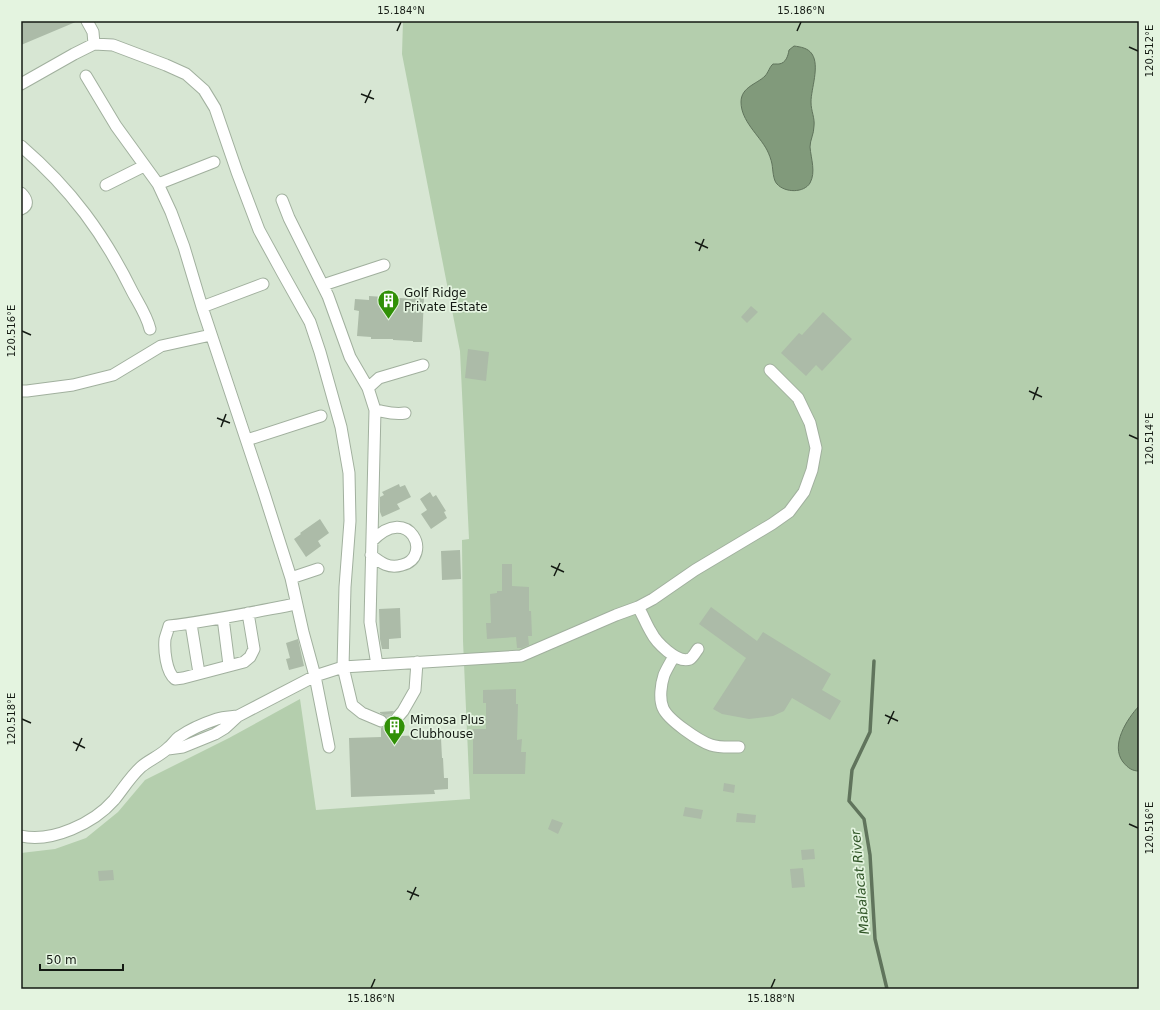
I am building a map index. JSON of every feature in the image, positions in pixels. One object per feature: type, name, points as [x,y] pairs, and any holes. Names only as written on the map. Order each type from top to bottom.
[{"type":"street","points":[[87,21],[93,32],[94,44]]},
{"type":"street","points":[[21,84],[94,44],[113,45],[186,74],[204,90],[215,108],[259,230],[310,322],[341,427],[349,473],[350,521],[345,587],[343,667],[352,705],[362,713],[380,720]]},
{"type":"street","points":[[86,76],[116,126],[158,184],[184,246],[211,335],[247,440],[291,578],[296,604],[315,676],[328,748]]},
{"type":"street","points":[[21,146],[43,166],[80,206],[100,233],[123,271],[149,324],[150,329]]},
{"type":"street","points":[[158,184],[214,162]]},
{"type":"street","points":[[106,185],[144,166]]},
{"type":"street","points":[[21,193],[26,198],[24,208],[21,209]]},
{"type":"street","points":[[282,200],[288,218],[328,296],[350,357],[368,388],[375,410],[370,622],[377,665]]},
{"type":"street","points":[[323,285],[384,265]]},
{"type":"street","points":[[202,307],[263,284]]},
{"type":"street","points":[[21,391],[73,385],[113,375],[161,346],[211,335]]},
{"type":"street","points":[[368,388],[379,378],[423,365]]},
{"type":"street","points":[[21,836],[38,837],[55,835],[73,829],[86,822],[106,808],[114,800],[140,768],[168,749],[179,737],[218,718],[238,716],[315,676],[343,667],[521,656],[638,607],[653,599],[695,570],[772,524],[789,512],[804,492],[812,470],[816,448],[810,423],[798,398],[770,370]]},
{"type":"street","points":[[375,410],[394,414],[405,413]]},
{"type":"street","points":[[247,440],[321,416]]},
{"type":"street","points":[[371,555],[385,565],[393,567],[400,566],[410,561],[414,556],[417,545],[413,534],[409,530],[398,527],[385,530],[372,541]]},
{"type":"street","points":[[291,578],[318,569]]},
{"type":"street","points":[[248,613],[254,650],[250,657],[244,662],[175,679],[171,676],[166,657],[165,638],[169,626],[191,624],[248,613],[296,604]]},
{"type":"street","points":[[638,607],[651,633],[658,642],[674,656],[682,659],[692,658],[698,649]]},
{"type":"street","points":[[223,618],[229,665]]},
{"type":"street","points":[[191,624],[199,673]]},
{"type":"street","points":[[674,656],[664,675],[660,694],[663,708],[671,719],[683,729],[711,745],[739,747]]},
{"type":"street","points":[[397,718],[403,711],[415,690],[417,662]]},
{"type":"shaded area","points":[[403,21],[1139,21],[1139,989],[21,989],[21,853],[55,849],[86,838],[118,812],[145,780],[229,738],[300,699],[316,810],[470,799],[463,641],[462,540],[469,539],[460,351],[402,54]]},
{"type":"shaded area","points":[[794,46],[804,48],[812,54],[815,71],[811,97],[814,123],[810,147],[813,174],[810,183],[807,186],[803,189],[794,191],[780,187],[777,184],[774,177],[772,162],[764,144],[747,122],[741,102],[746,89],[762,79],[773,64],[779,64],[785,61],[789,50]]},
{"type":"shaded area","points":[[1139,706],[1139,771],[1137,771],[1132,770],[1123,762],[1119,755],[1118,748],[1119,740],[1125,725]]},
{"type":"building","points":[[21,21],[78,21],[21,45]]},
{"type":"building","name":"Golf Ridge Private Estate","points":[[369,296],[414,299],[414,296],[424,297],[422,342],[393,339],[371,339],[371,337],[357,336],[359,311],[354,310],[355,299],[369,300]]},
{"type":"building","points":[[751,306],[758,312],[747,323],[741,317]]},
{"type":"building","points":[[823,312],[852,339],[822,371],[816,365],[806,376],[781,353],[799,333],[802,335]]},
{"type":"building","points":[[468,349],[489,352],[486,381],[465,378]]},
{"type":"building","points":[[399,484],[400,487],[405,485],[411,497],[397,504],[400,509],[382,517],[380,512],[380,497],[384,495],[382,492]]},
{"type":"building","points":[[430,492],[433,497],[436,495],[446,511],[444,512],[447,518],[431,529],[421,514],[427,510],[420,499]]},
{"type":"building","points":[[320,519],[329,533],[318,541],[321,546],[306,557],[294,539]]},
{"type":"building","points":[[460,550],[461,579],[442,580],[441,551]]},
{"type":"building","points":[[502,564],[512,564],[512,586],[529,587],[529,611],[531,611],[532,636],[528,636],[529,645],[522,648],[517,648],[516,637],[487,639],[486,623],[491,623],[490,594],[497,593],[497,591],[502,591]]},
{"type":"building","points":[[711,607],[757,641],[763,632],[831,674],[822,690],[841,701],[830,720],[792,698],[784,711],[773,716],[749,719],[722,714],[713,709],[746,658],[699,624]]},
{"type":"building","points":[[400,608],[401,638],[389,639],[389,649],[382,649],[380,639],[379,609]]},
{"type":"building","points":[[298,639],[304,666],[289,670],[286,659],[290,658],[286,643]]},
{"type":"building","points":[[516,689],[516,704],[518,704],[517,740],[522,739],[521,752],[526,752],[525,774],[473,774],[473,729],[486,729],[486,703],[483,703],[483,690]]},
{"type":"building","name":"Mimosa Plus Clubhouse","points":[[394,711],[390,716],[390,720],[393,724],[397,725],[398,736],[432,735],[432,739],[441,738],[444,778],[448,778],[448,789],[434,790],[435,794],[351,797],[349,738],[381,737],[381,728],[386,726],[388,721],[386,716],[380,712]]},
{"type":"building","points":[[724,783],[735,785],[734,793],[723,791]]},
{"type":"building","points":[[685,807],[703,810],[701,819],[683,816]]},
{"type":"building","points":[[737,813],[756,815],[755,823],[736,822]]},
{"type":"building","points":[[552,819],[563,823],[558,834],[548,829]]},
{"type":"building","points":[[814,849],[815,859],[802,860],[801,850]]},
{"type":"building","points":[[803,868],[805,887],[792,888],[790,869]]},
{"type":"building","points":[[113,870],[114,880],[99,881],[98,871]]},
{"type":"waterway","name":"Mabalacat River","points":[[874,661],[870,732],[852,770],[849,801],[864,819],[870,855],[875,939],[887,989]]},
{"type":"tunnel","points":[[381,721],[397,718]]},
{"type":"place","name":"Golf Ridge Private Estate","points":[[389,320]]},
{"type":"place","name":"Mimosa Plus Clubhouse","points":[[395,746]]}]
